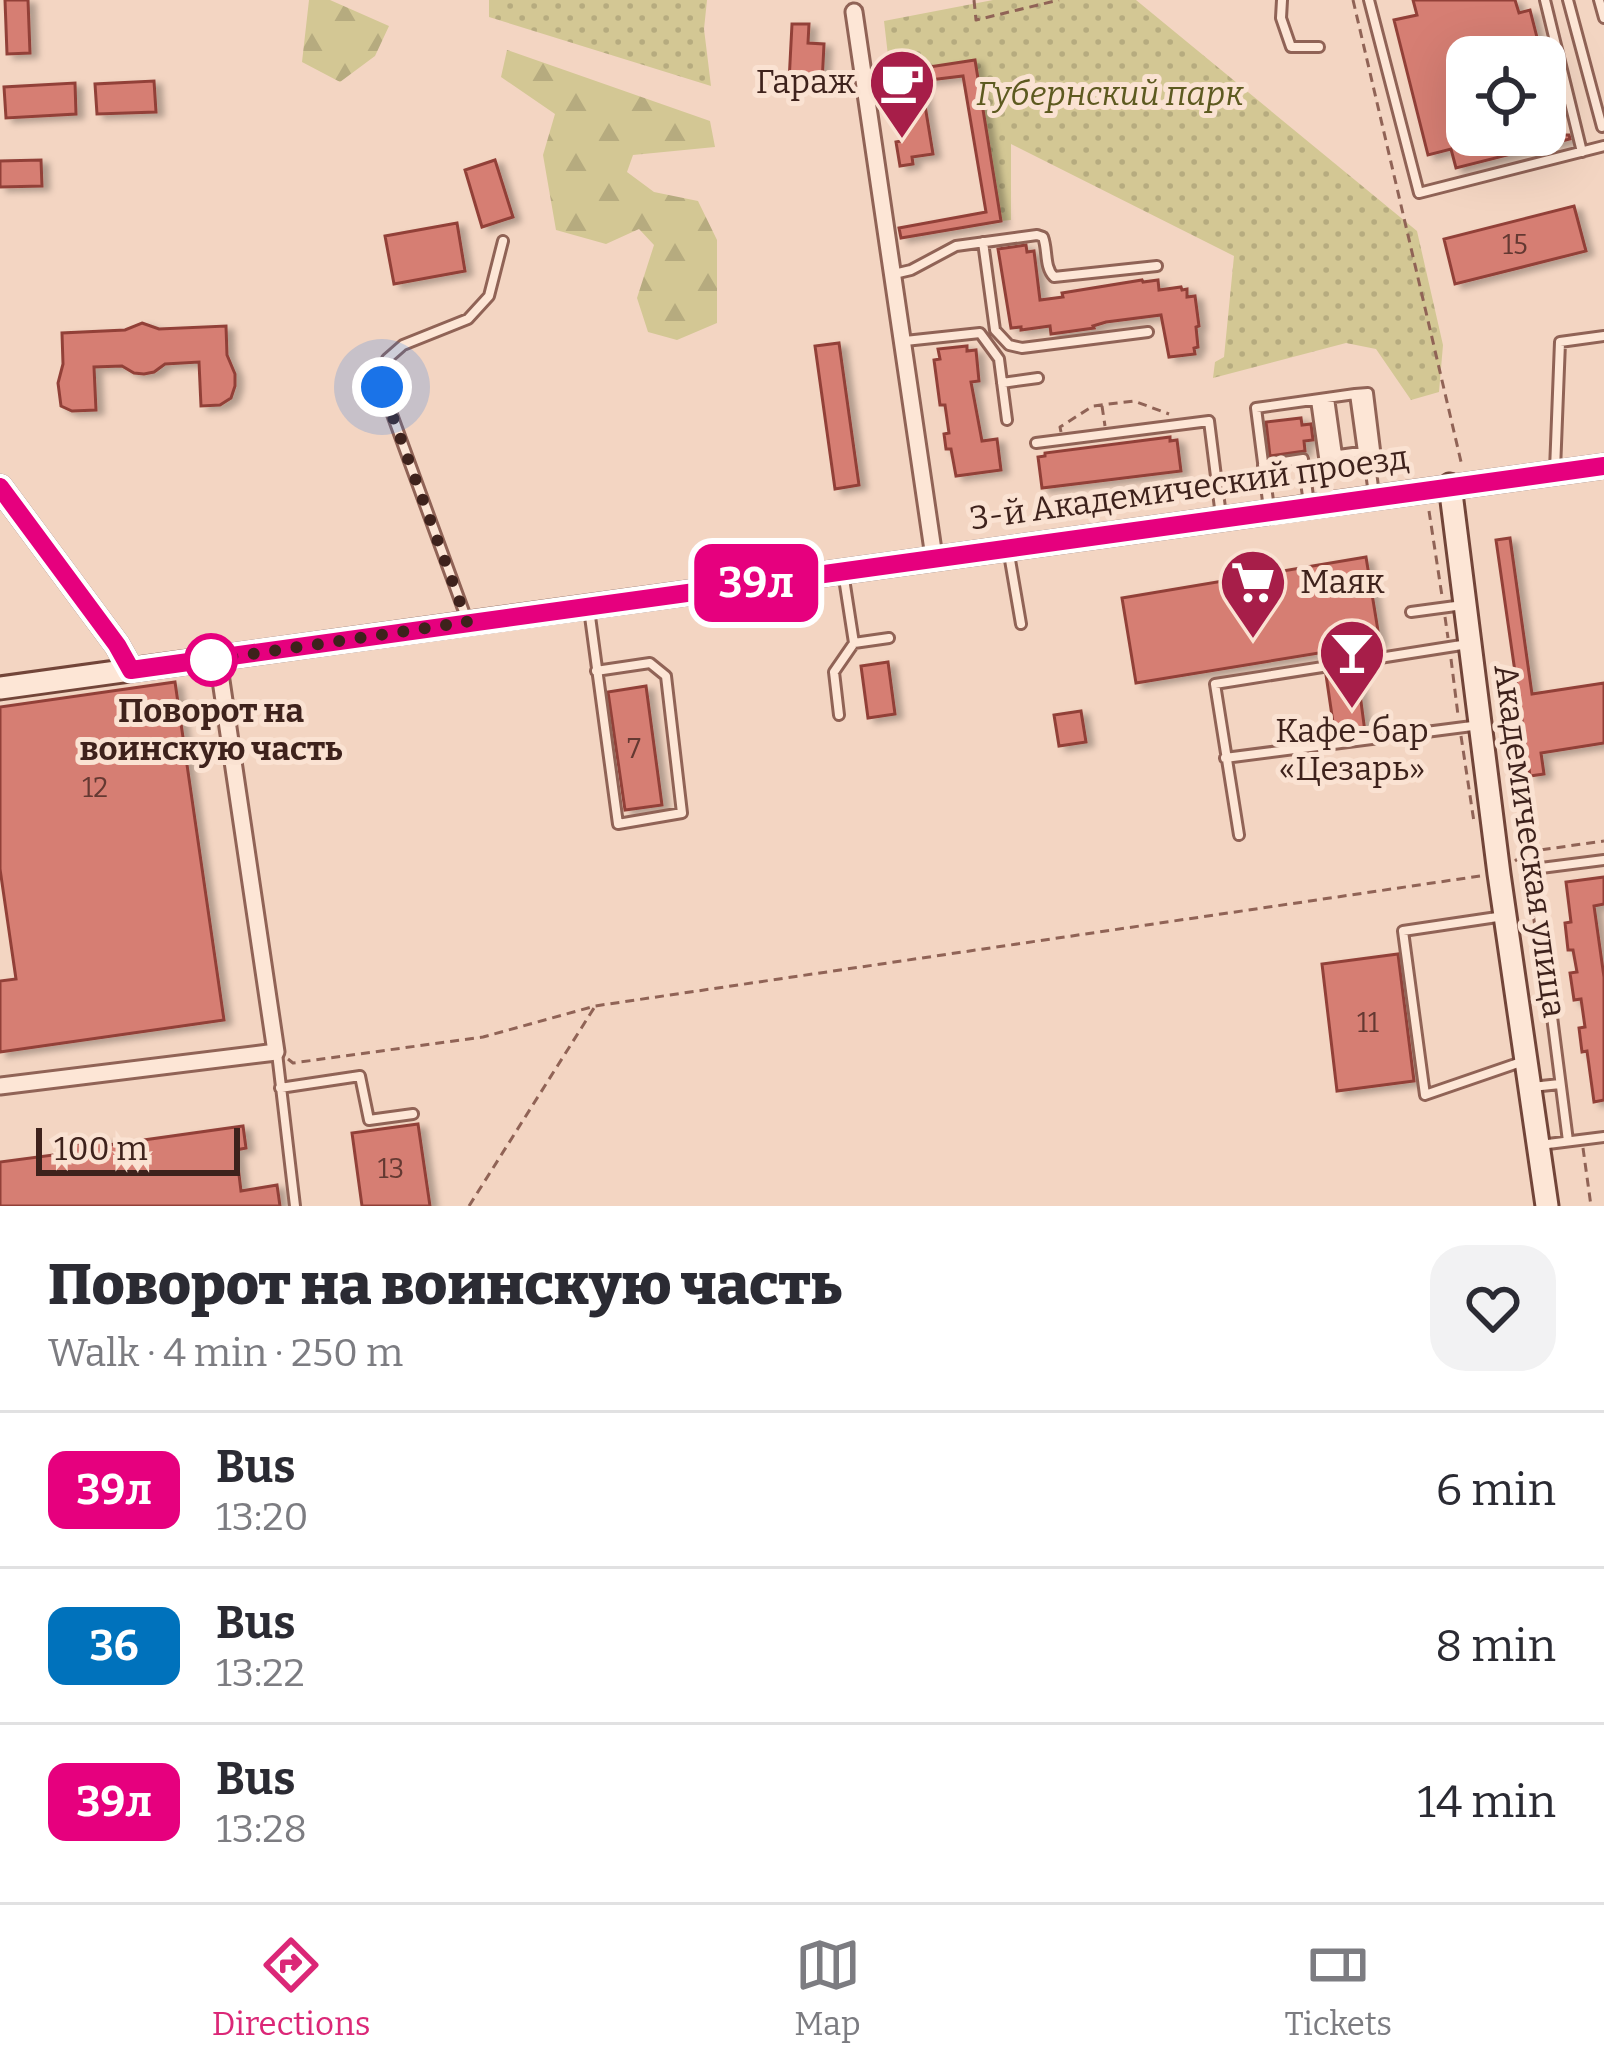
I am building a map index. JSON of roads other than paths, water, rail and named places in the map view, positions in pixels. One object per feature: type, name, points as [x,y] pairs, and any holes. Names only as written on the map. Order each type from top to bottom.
[{"type":"street","points":[[853,6],[934,557]]},
{"type":"street","name":"3-й Академический проезд","points":[[0,688],[1604,466]]},
{"type":"street","name":"Академическая улица","points":[[1458,484],[1454,606],[1547,1206]]},
{"type":"street","points":[[0,487],[131,670]]},
{"type":"street","points":[[0,1086],[276,1052],[218,659]]},
{"type":"lane","points":[[1282,0],[1281,18],[1291,47],[1319,46]]},
{"type":"lane","points":[[1369,0],[1419,193],[1604,146]]},
{"type":"lane","points":[[1545,0],[1582,152]]},
{"type":"lane","points":[[1568,0],[1604,126]]},
{"type":"lane","points":[[1599,0],[1604,18]]},
{"type":"lane","points":[[894,274],[956,246],[1040,235],[1049,271],[1058,278],[1157,266]]},
{"type":"lane","points":[[467,622],[382,387],[387,358],[403,345],[468,319],[488,296],[502,241]]},
{"type":"lane","points":[[983,242],[994,330],[1009,345],[1022,348],[1148,332]]},
{"type":"lane","points":[[904,341],[980,333],[999,359],[1007,420]]},
{"type":"lane","points":[[1555,472],[1560,342],[1604,336]]},
{"type":"lane","points":[[1003,382],[1038,378]]},
{"type":"lane","points":[[1269,510],[1256,408],[1358,394],[1368,393],[1375,496]]},
{"type":"lane","points":[[1323,399],[1330,456],[1369,451]]},
{"type":"lane","points":[[1036,442],[1209,421],[1221,518]]},
{"type":"lane","points":[[1263,465],[1303,459],[1309,505]]},
{"type":"lane","points":[[1008,547],[1022,624]]},
{"type":"lane","points":[[839,715],[834,672],[854,643],[842,571]]},
{"type":"lane","points":[[1411,612],[1454,606]]},
{"type":"lane","points":[[589,607],[596,670],[619,824],[682,813],[666,676],[650,663],[596,670]]},
{"type":"lane","points":[[854,643],[889,638]]},
{"type":"lane","points":[[1239,835],[1215,684],[1460,645]]},
{"type":"lane","points":[[1226,758],[1470,727]]},
{"type":"lane","points":[[1568,1142],[1533,869],[1604,860]]},
{"type":"lane","points":[[1505,916],[1403,931],[1425,1095],[1526,1060]]},
{"type":"lane","points":[[276,1052],[296,1206]]},
{"type":"lane","points":[[280,1088],[360,1076],[369,1120],[413,1114]]},
{"type":"lane","points":[[1530,1088],[1560,1084]]},
{"type":"lane","points":[[1538,1145],[1604,1137]]},
{"type":"place","name":"Гараж","points":[[902,141]]},
{"type":"place","name":"Маяк","points":[[1253,641]]},
{"type":"place","name":"Поворот на воинскую часть","points":[[211,660]]},
{"type":"place","name":"Кафе-бар «Цезарь»","points":[[1352,711]]},
{"type":"park label","name":"Губернский парк","points":[[1110,94]]}]
